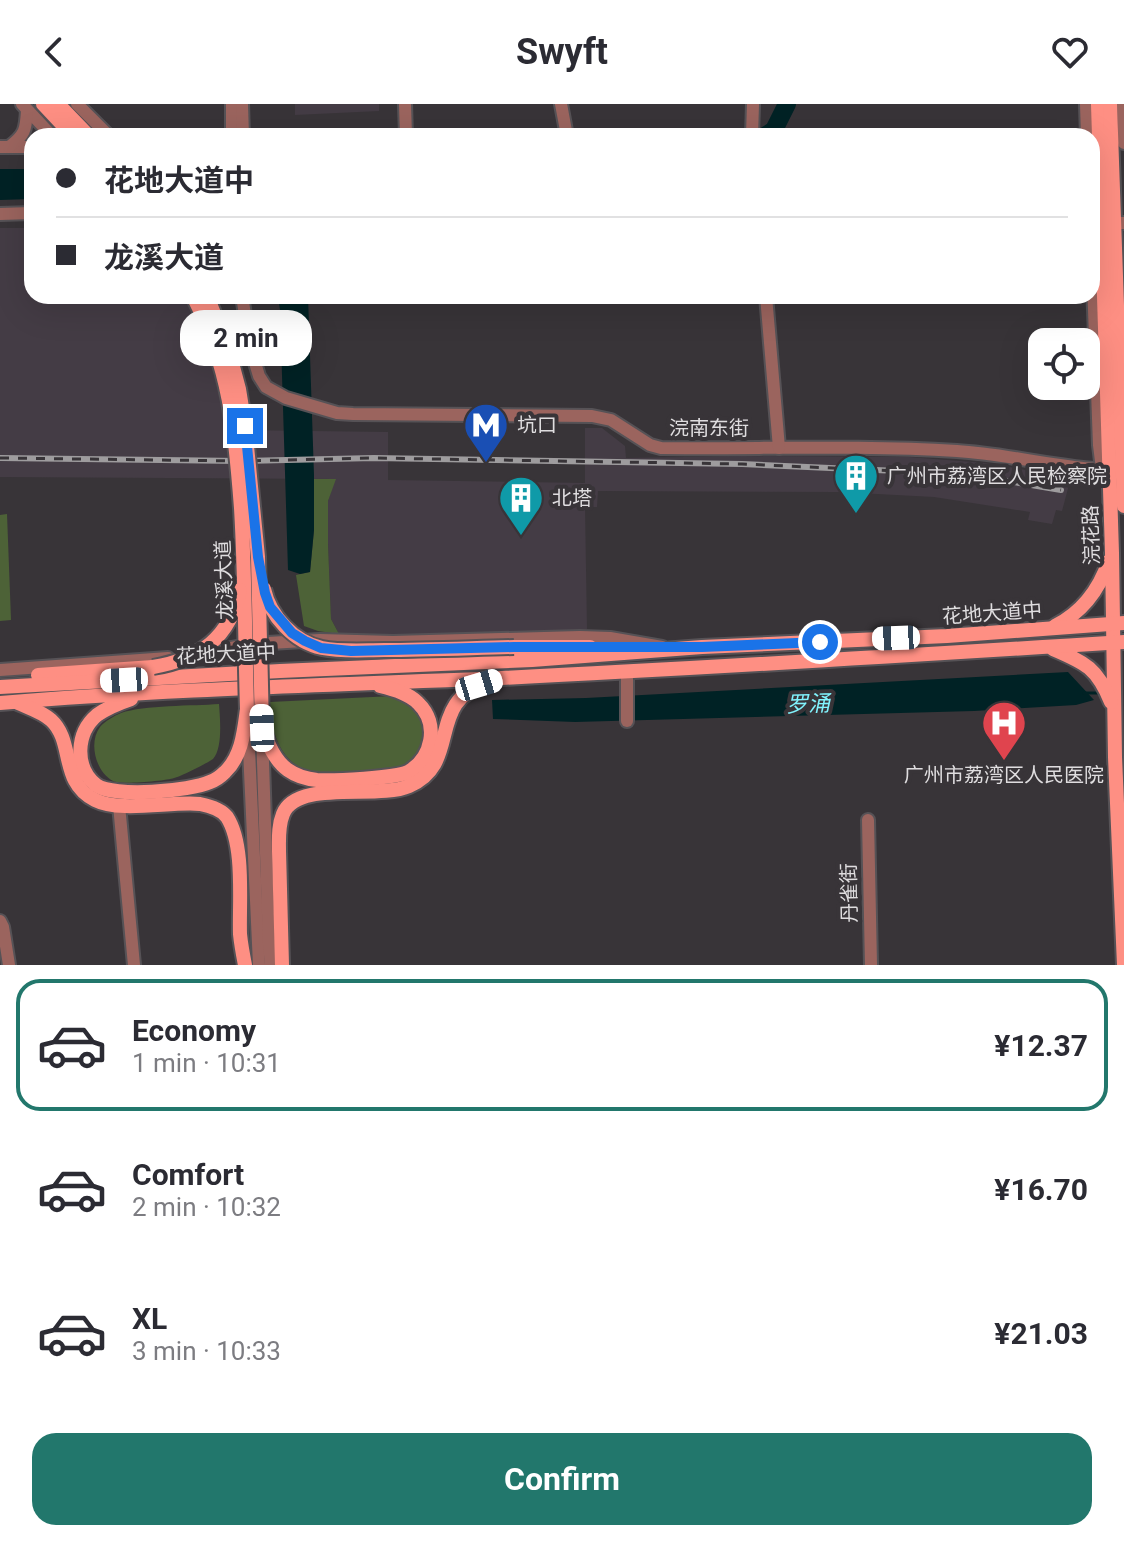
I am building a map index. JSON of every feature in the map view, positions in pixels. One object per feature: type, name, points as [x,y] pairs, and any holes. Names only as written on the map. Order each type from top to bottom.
[{"type":"main road","points":[[43,104],[66,128]]},
{"type":"main road","points":[[58,104],[81,128]]},
{"type":"main road","name":"浣花路","points":[[1098,104],[1108,223]]},
{"type":"main road","name":"浣花路","points":[[1110,104],[1108,223],[1103,241],[1112,553],[1119,623],[1113,704],[1124,965]]},
{"type":"main road","name":"浣花路","points":[[1103,241],[1124,506]]},
{"type":"main road","name":"龙溪大道","points":[[197,304],[226,381],[251,557],[247,709]]},
{"type":"main road","name":"龙溪大道","points":[[210,304],[228,348],[245,426],[262,728]]},
{"type":"main road","points":[[1112,553],[1097,589],[1083,606],[1068,620],[1048,629],[1049,647],[1090,667],[1101,680],[1113,704]]},
{"type":"main road","points":[[251,557],[270,607],[292,633],[321,648],[351,651],[702,647]]},
{"type":"main road","points":[[0,678],[153,667],[184,660],[217,638],[232,616],[251,557]]},
{"type":"main road","name":"花地大道中","points":[[0,687],[532,660],[1119,623]]},
{"type":"main road","name":"花地大道中","points":[[7,702],[627,671],[1119,642]]},
{"type":"main road","points":[[282,965],[279,842],[283,811],[294,801],[312,794],[384,792],[421,780],[433,769],[451,711],[459,697],[479,685],[504,677]]},
{"type":"main road","points":[[262,728],[271,750],[287,770],[304,777],[317,780],[405,774],[421,762],[429,747],[431,731],[425,712],[410,697],[359,682]]},
{"type":"main road","points":[[145,694],[99,714],[89,723],[80,745],[84,768],[97,785],[108,791],[132,793],[212,782],[224,773],[237,756],[247,709]]},
{"type":"main road","points":[[7,702],[40,712],[52,721],[60,731],[73,778],[95,801],[119,805],[200,804],[212,806],[226,814],[238,850],[241,939],[245,965]]},
{"type":"street","points":[[77,104],[101,128]]},
{"type":"street","points":[[232,104],[232,128]]},
{"type":"street","points":[[242,104],[243,128]]},
{"type":"street","points":[[405,104],[406,128]]},
{"type":"street","points":[[561,104],[566,128]]},
{"type":"street","points":[[752,128],[753,104]]},
{"type":"street","points":[[1086,104],[1087,128]]},
{"type":"street","points":[[1123,104],[1124,143]]},
{"type":"street","points":[[25,107],[45,128]]},
{"type":"street","points":[[25,107],[26,128]]},
{"type":"street","points":[[4,147],[18,140],[24,132]]},
{"type":"street","points":[[0,214],[24,213]]},
{"type":"street","name":"浣南东街","points":[[244,304],[250,346],[259,376],[266,387],[321,409],[353,414],[592,416],[611,420],[650,445],[661,448],[959,451],[1109,470]]},
{"type":"street","points":[[767,304],[779,448]]},
{"type":"street","points":[[1094,304],[1099,445],[1101,461],[1109,470]]},
{"type":"street","points":[[0,670],[168,658],[252,644],[320,640],[393,642],[580,637],[610,638],[666,647]]},
{"type":"street","points":[[627,671],[627,721]]},
{"type":"street","name":"龙溪大道","points":[[247,709],[271,965]]},
{"type":"street","name":"龙溪大道","points":[[259,965],[262,728]]},
{"type":"street","points":[[119,805],[134,965]]},
{"type":"street","name":"丹雀街","points":[[868,820],[871,965]]},
{"type":"street","points":[[0,921],[9,965]]},
{"type":"shaded area","points":[[295,104],[379,104],[379,111],[295,115]]},
{"type":"shaded area","points":[[0,228],[24,228],[24,304],[193,304],[212,349],[228,430],[388,432],[388,480],[585,483],[585,428],[602,428],[625,446],[626,458],[909,457],[985,463],[1070,481],[1062,511],[1056,510],[1052,524],[1028,520],[1030,512],[934,497],[839,492],[598,491],[597,507],[585,507],[587,629],[377,635],[339,634],[331,619],[328,501],[335,479],[0,477]]},
{"type":"green space","points":[[314,479],[336,479],[328,501],[328,544],[331,619],[339,634],[304,626],[296,575],[310,572]]},
{"type":"green space","points":[[7,514],[11,620],[0,621],[0,515]]},
{"type":"green space","points":[[393,696],[413,707],[422,726],[422,740],[414,760],[400,770],[335,774],[305,770],[287,756],[276,737],[270,702]]},
{"type":"green space","points":[[219,704],[220,733],[216,754],[213,759],[194,769],[169,779],[124,783],[107,777],[98,764],[94,749],[96,734],[102,725],[121,713],[142,708]]},
{"type":"water","points":[[0,169],[24,169],[24,199],[0,200]]},
{"type":"water","points":[[279,304],[308,304],[314,530],[310,572],[300,574],[288,570]]},
{"type":"water","points":[[1068,672],[1094,700],[1076,705],[974,711],[575,722],[493,719],[492,700],[586,698]]},
{"type":"waterway","points":[[775,128],[787,104]]},
{"type":"waterway","name":"罗涌","points":[[1084,693],[1100,693]]},
{"type":"railway","points":[[0,458],[241,461],[374,458],[742,464],[966,474],[1061,490]]},
{"type":"place","name":"坑口","points":[[486,464]]},
{"type":"place","name":"广州市荔湾区人民检察院","points":[[856,515]]},
{"type":"place","name":"北塔","points":[[521,537]]},
{"type":"place","name":"广州市荔湾区人民医院","points":[[1004,762]]},
{"type":"route","points":[[245,426],[258,557],[265,593],[270,607],[292,633],[321,648],[351,651],[702,647],[820,642]]}]
